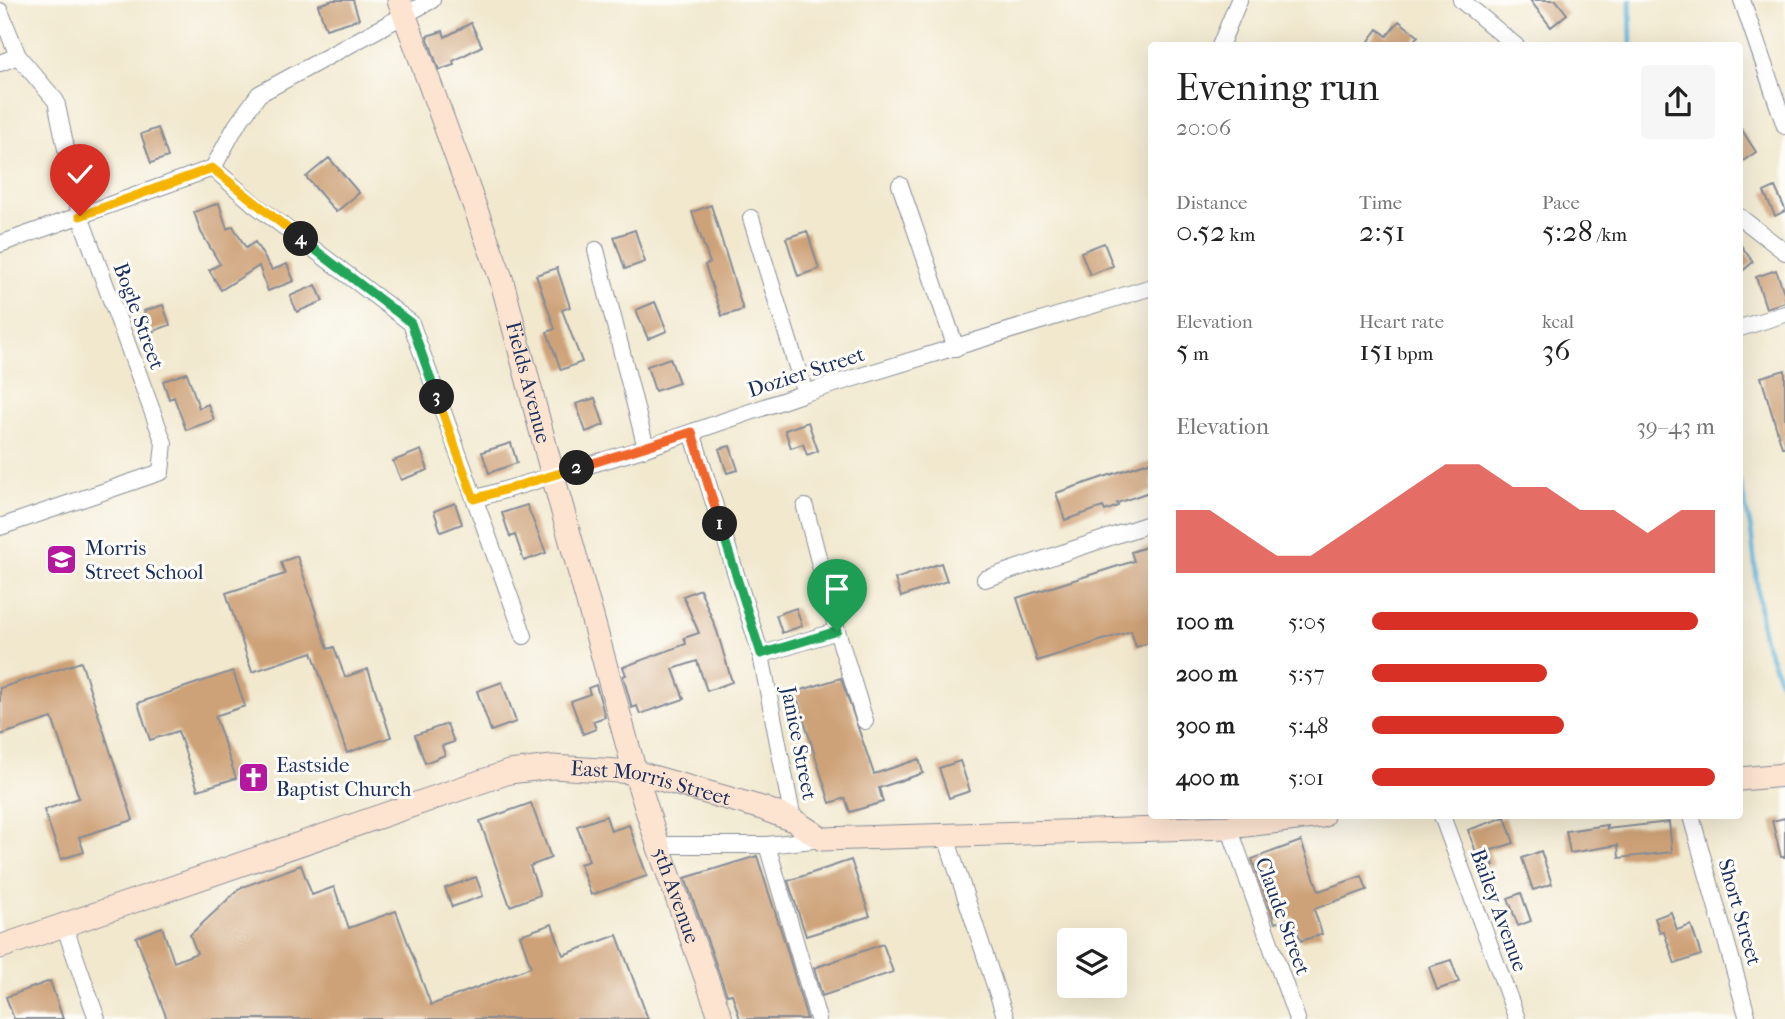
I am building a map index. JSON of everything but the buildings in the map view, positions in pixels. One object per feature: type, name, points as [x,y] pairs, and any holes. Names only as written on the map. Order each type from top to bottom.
[{"type":"main road","name":"Fields Avenue","points":[[402,8],[501,278],[635,772]]},
{"type":"main road","name":"East Morris Street","points":[[0,947],[509,772],[552,767],[635,772],[762,808],[793,820],[822,839]]},
{"type":"main road","name":"5th Avenue","points":[[635,772],[658,845],[721,1019]]},
{"type":"main road","points":[[1743,779],[1785,775]]},
{"type":"main road","points":[[822,839],[1229,827],[1297,819]]},
{"type":"street","points":[[0,244],[212,168],[236,126],[259,94],[402,8],[432,0]]},
{"type":"street","points":[[1222,42],[1239,0]]},
{"type":"street","points":[[1461,0],[1511,42]]},
{"type":"street","points":[[1742,0],[1785,126]]},
{"type":"street","name":"Bogle Street","points":[[0,11],[18,56],[56,101],[80,216],[164,443],[162,472],[0,527]]},
{"type":"street","points":[[0,63],[18,56]]},
{"type":"street","points":[[212,168],[254,204],[411,323],[524,636]]},
{"type":"street","points":[[900,184],[956,348]]},
{"type":"street","points":[[751,218],[805,393]]},
{"type":"street","points":[[1743,219],[1785,252]]},
{"type":"street","points":[[596,250],[646,448]]},
{"type":"street","name":"Dozier Street","points":[[474,499],[646,448],[805,393],[1148,287]]},
{"type":"street","points":[[1743,327],[1785,314]]},
{"type":"street","name":"Janice Street","points":[[692,432],[761,654],[793,820]]},
{"type":"street","points":[[805,507],[837,631],[865,721]]},
{"type":"street","points":[[985,579],[1148,524]]},
{"type":"street","points":[[761,654],[837,631]]},
{"type":"street","name":"Bailey Avenue","points":[[1443,819],[1517,1019]]},
{"type":"street","name":"Short Street","points":[[1691,819],[1748,1019]]},
{"type":"street","name":"Claude Street","points":[[1229,827],[1297,1019]]},
{"type":"street","points":[[945,834],[1006,1019]]},
{"type":"street","points":[[658,845],[767,845],[822,839]]},
{"type":"street","points":[[767,845],[818,1019]]},
{"type":"street","points":[[64,925],[97,1019]]},
{"type":"waterway","points":[[1630,0],[1631,42]]},
{"type":"waterway","points":[[1743,494],[1751,530],[1763,637],[1785,693]]},
{"type":"place","name":"Morris Street School","points":[[62,560]]},
{"type":"place","name":"Eastside Baptist Church","points":[[253,777]]},
{"type":"route","points":[[80,216],[212,168],[254,204],[411,323],[474,499],[692,432],[761,654],[837,631]]}]
